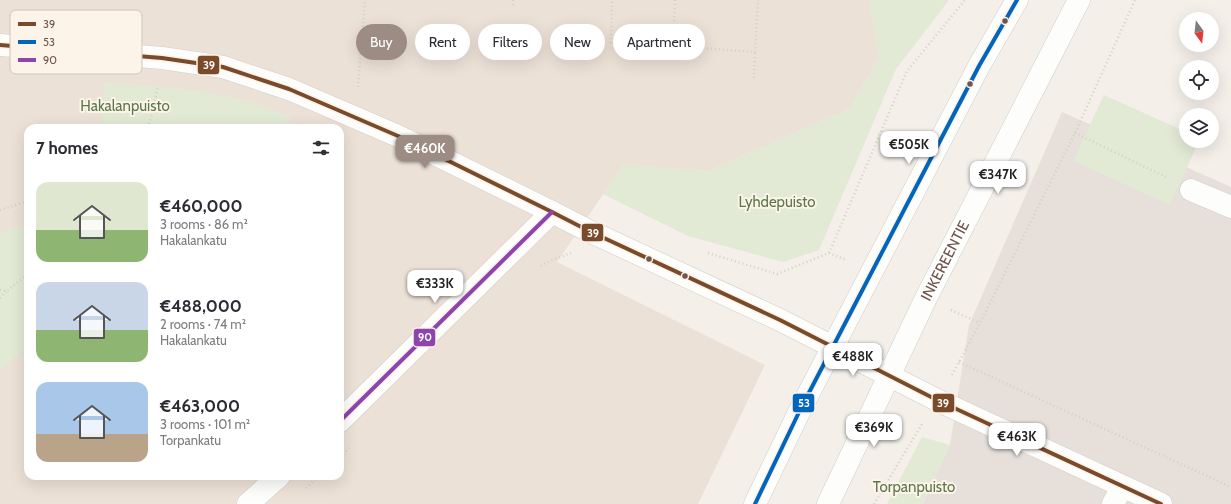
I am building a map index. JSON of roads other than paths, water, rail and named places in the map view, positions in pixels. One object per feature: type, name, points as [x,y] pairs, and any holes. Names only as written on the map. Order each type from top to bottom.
[{"type":"street","points":[[755,504],[801,408],[979,66],[1017,0]]},
{"type":"street","name":"INKEREENTIE","points":[[828,504],[926,298],[1079,0]]},
{"type":"street","points":[[0,45],[10,46]]},
{"type":"street","points":[[142,56],[223,67],[289,89],[398,136],[589,231],[780,320],[1118,495],[1161,504]]},
{"type":"street","points":[[1191,190],[1231,207]]},
{"type":"street","points":[[344,417],[552,212]]},
{"type":"street","points":[[248,504],[275,480]]},
{"type":"park label","name":"Hakalanpuisto","points":[[125,106]]},
{"type":"park label","name":"Lyhdepuisto","points":[[777,202]]},
{"type":"park label","name":"Torpanpuisto","points":[[914,487]]}]
